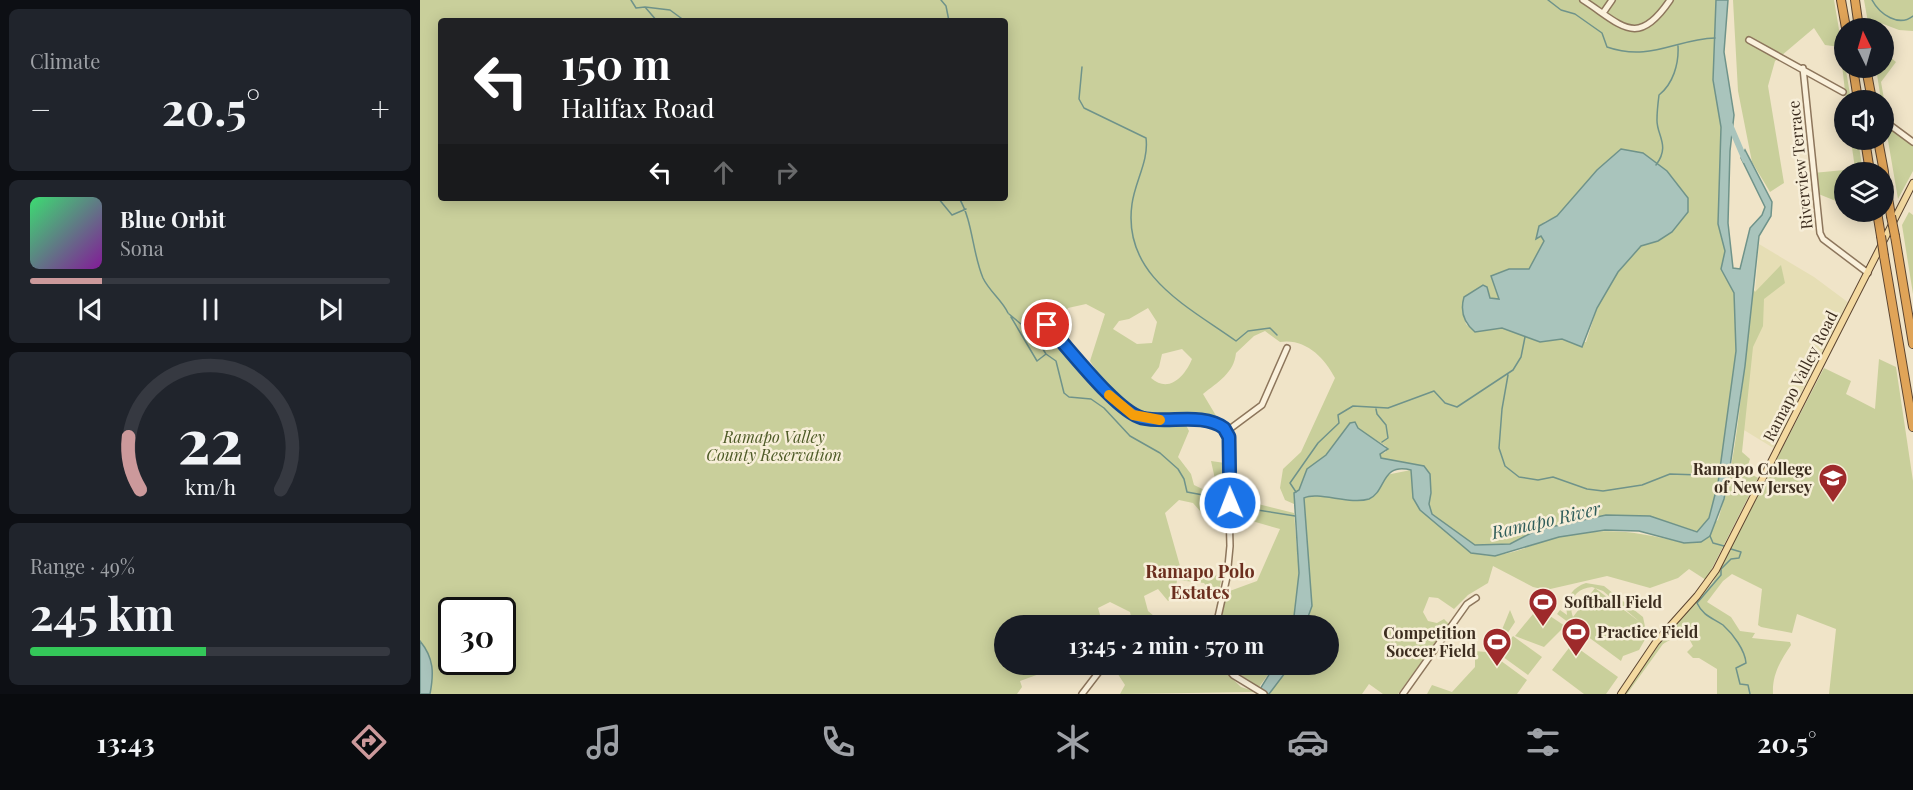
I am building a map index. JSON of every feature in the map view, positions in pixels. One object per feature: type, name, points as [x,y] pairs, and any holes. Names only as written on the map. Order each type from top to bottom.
[{"type":"highway","points":[[1841,0],[1844,18]]},
{"type":"highway","points":[[1855,0],[1858,18]]},
{"type":"highway","points":[[1879,222],[1913,427]]},
{"type":"highway","points":[[1892,222],[1913,344]]},
{"type":"main road","name":"Ramapo Valley Road","points":[[1621,694],[1656,642],[1712,577],[1913,183]]},
{"type":"street","points":[[1583,0],[1622,26],[1639,29],[1656,20],[1670,0]]},
{"type":"street","points":[[1603,13],[1612,0]]},
{"type":"street","points":[[1749,40],[1841,90]]},
{"type":"street","name":"Riverview Terrace","points":[[1803,68],[1820,233],[1868,273]]},
{"type":"street","points":[[1894,128],[1913,142]]},
{"type":"street","points":[[1047,325],[1114,401],[1127,412],[1146,419],[1212,423],[1227,431],[1230,505],[1229,561],[1218,615]]},
{"type":"street","points":[[1227,431],[1262,405],[1287,348]]},
{"type":"street","points":[[1403,694],[1467,604],[1476,598]]},
{"type":"street","points":[[1082,694],[1097,675]]},
{"type":"street","points":[[1233,675],[1263,694]]},
{"type":"shaded area","points":[[1759,244],[1814,277],[1849,303],[1775,449],[1739,427],[1751,341]]},
{"type":"green space","name":"Ramapo Valley County Reservation","points":[[420,0],[1716,0],[1713,80],[1721,127],[1718,224],[1725,251],[1721,269],[1734,293],[1736,351],[1718,483],[1709,518],[1698,532],[1650,516],[1537,530],[1510,544],[1475,545],[1432,514],[1429,504],[1431,493],[1425,466],[1381,458],[1380,454],[1386,452],[1386,446],[1350,424],[1326,455],[1307,469],[1299,490],[1294,493],[1294,504],[1285,500],[1280,488],[1283,469],[1301,452],[1335,378],[1313,351],[1298,343],[1280,342],[1265,331],[1254,336],[1236,353],[1229,372],[1203,394],[1218,419],[1130,410],[1106,386],[1090,361],[1105,314],[1086,304],[1068,308],[1057,329],[1041,311],[1034,313],[1037,327],[1121,412],[1151,422],[1184,421],[1189,431],[1178,457],[1191,474],[1194,485],[1215,495],[1217,488],[1211,461],[1225,463],[1225,520],[1208,520],[1193,503],[1179,500],[1165,513],[1180,566],[1198,574],[1220,576],[1217,600],[1204,583],[1177,580],[1175,596],[1168,601],[1158,589],[1144,596],[1148,611],[1153,615],[1131,615],[1130,612],[1110,602],[1098,608],[1100,615],[994,615],[994,675],[1036,675],[1020,681],[1022,687],[1017,694],[420,694]],"holes":[[[1621,149],[1643,153],[1667,171],[1688,198],[1688,212],[1658,241],[1641,246],[1618,272],[1597,308],[1586,342],[1574,343],[1562,339],[1540,342],[1502,328],[1475,332],[1466,324],[1462,306],[1487,287],[1490,298],[1499,300],[1491,276],[1509,269],[1529,269],[1544,241],[1541,236],[1537,238],[1544,222],[1557,216],[1597,170]],[[1148,308],[1157,322],[1152,343],[1137,344],[1113,329],[1119,321],[1129,319]],[[1182,349],[1192,359],[1181,377],[1170,384],[1164,384],[1151,378],[1159,367],[1162,354]]]},
{"type":"green space","points":[[1733,0],[1834,0],[1837,18],[1834,18],[1834,46],[1825,45],[1814,28],[1775,61],[1768,86],[1784,183],[1770,192],[1752,162],[1738,91]]},
{"type":"green space","points":[[1864,0],[1913,0],[1913,31],[1894,28],[1894,18],[1867,18]]},
{"type":"green space","points":[[1844,78],[1847,78],[1849,90],[1845,90]]},
{"type":"green space","points":[[1878,78],[1884,78],[1881,82],[1882,90],[1879,90]]},
{"type":"green space","points":[[1894,131],[1913,146],[1913,171],[1898,199],[1894,162],[1892,162],[1890,150],[1894,150]]},
{"type":"green space","points":[[1852,150],[1860,150],[1861,162],[1854,162]]},
{"type":"green space","points":[[1834,171],[1834,200],[1816,193],[1813,173]]},
{"type":"green space","points":[[1909,212],[1913,215],[1913,294],[1902,225]]},
{"type":"green space","points":[[1781,265],[1785,283],[1764,299],[1763,326],[1753,347],[1742,452],[1750,459],[1746,471],[1758,478],[1706,580],[1689,569],[1678,578],[1650,588],[1607,576],[1546,590],[1533,587],[1493,566],[1488,583],[1468,595],[1454,609],[1438,598],[1429,597],[1423,612],[1428,621],[1437,623],[1444,619],[1449,624],[1398,694],[1383,694],[1369,684],[1362,694],[1269,694],[1283,675],[1339,675],[1339,615],[1309,615],[1312,606],[1304,498],[1311,494],[1348,500],[1376,493],[1386,475],[1411,470],[1413,498],[1461,545],[1474,553],[1485,555],[1508,553],[1562,536],[1610,531],[1684,543],[1718,520],[1732,463],[1752,286],[1755,292]]},
{"type":"green space","name":"Ramapo College of New Jersey","points":[[1879,359],[1896,367],[1913,481],[1913,694],[1829,694],[1836,629],[1797,614],[1792,633],[1761,627],[1758,625],[1762,589],[1732,574],[1723,581],[1707,602],[1731,617],[1740,631],[1755,633],[1752,638],[1790,642],[1791,645],[1775,674],[1773,694],[1717,694],[1717,669],[1699,658],[1693,658],[1687,652],[1693,646],[1685,631],[1663,644],[1627,694],[1624,694],[1660,643],[1713,582],[1824,368],[1851,381],[1846,394],[1875,409]]},
{"type":"green space","points":[[1230,497],[1294,513],[1299,573],[1294,615],[1222,615],[1227,592],[1257,581],[1280,529],[1238,517]]},
{"type":"green space","points":[[1586,583],[1604,586],[1643,617],[1647,636],[1639,650],[1623,656],[1621,661],[1557,614],[1560,610],[1567,615],[1570,595],[1576,588]],"holes":[[[1586,588],[1595,588],[1573,617],[1571,606],[1574,596]],[[1595,588],[1603,591],[1640,622]]]},
{"type":"green space","name":"Softball Field","points":[[1538,608],[1565,626],[1544,647],[1515,636]]},
{"type":"green space","points":[[1510,610],[1515,622],[1493,655],[1527,680],[1517,694],[1427,694],[1432,685],[1452,692],[1475,667],[1475,651],[1486,652],[1501,632]]},
{"type":"green space","points":[[1513,636],[1542,657],[1528,675],[1499,654]]},
{"type":"green space","name":"Practice Field","points":[[1572,644],[1618,677],[1606,694],[1584,694],[1552,670]]},
{"type":"green space","points":[[1118,675],[1228,675],[1241,687],[1257,692],[1120,694],[1125,685]]},
{"type":"green space","points":[[1241,675],[1268,675],[1259,687]]},
{"type":"water","points":[[1716,0],[1728,0],[1724,52],[1734,115],[1730,151],[1728,223],[1733,268],[1740,269],[1750,228],[1762,215],[1765,207],[1741,158],[1745,150],[1772,202],[1771,216],[1759,236],[1745,366],[1729,473],[1724,499],[1710,536],[1701,542],[1684,543],[1639,531],[1605,530],[1559,537],[1495,556],[1471,553],[1420,510],[1413,498],[1411,470],[1394,470],[1369,499],[1353,500],[1317,496],[1304,498],[1312,606],[1309,615],[1294,615],[1299,573],[1294,493],[1299,490],[1307,469],[1326,455],[1350,423],[1355,422],[1358,428],[1388,449],[1380,454],[1381,458],[1424,466],[1430,474],[1429,504],[1432,514],[1475,545],[1510,544],[1537,530],[1606,515],[1650,516],[1697,532],[1709,518],[1718,483],[1736,351],[1734,293],[1721,269],[1725,251],[1718,224],[1721,127],[1713,80]]},
{"type":"water","points":[[1621,149],[1643,153],[1667,171],[1688,198],[1688,212],[1672,232],[1658,241],[1641,246],[1618,272],[1597,308],[1582,347],[1562,339],[1540,342],[1502,328],[1475,332],[1468,325],[1464,316],[1462,307],[1464,297],[1483,285],[1487,287],[1490,298],[1499,299],[1491,276],[1509,269],[1529,269],[1544,241],[1541,236],[1536,239],[1539,226],[1557,216],[1597,170]]},
{"type":"water","points":[[420,641],[425,647],[432,666],[430,694],[420,694]]},
{"type":"water","points":[[1269,675],[1283,675],[1269,694],[1257,694]]},
{"type":"waterway","points":[[631,0],[636,8],[645,7],[654,18]]},
{"type":"waterway","points":[[941,0],[946,6],[948,18]]},
{"type":"waterway","points":[[1548,0],[1561,10],[1575,14],[1602,33],[1607,47],[1622,51],[1650,51],[1715,38]]},
{"type":"waterway","points":[[1872,0],[1890,18],[1902,20],[1913,16]]},
{"type":"waterway","points":[[645,7],[670,10],[681,18]]},
{"type":"waterway","points":[[1656,165],[1663,146],[1657,125],[1659,95],[1668,85],[1674,73],[1678,46]]},
{"type":"waterway","points":[[1082,67],[1079,99],[1084,108],[1146,138],[1146,155],[1132,204],[1132,229],[1137,250],[1148,269],[1179,301],[1236,341],[1248,331],[1270,328],[1277,335]]},
{"type":"waterway","name":"Ramapo River","points":[[1730,125],[1745,160]]},
{"type":"waterway","points":[[940,201],[952,215],[966,209]]},
{"type":"waterway","points":[[961,201],[983,278],[1008,313]]},
{"type":"waterway","points":[[1009,314],[1034,335],[1046,354],[1056,361],[1064,393],[1069,397],[1091,399],[1104,408],[1130,436],[1160,453],[1178,469],[1184,479],[1187,492],[1203,495],[1228,505]]},
{"type":"waterway","points":[[1011,317],[1037,361],[1046,354]]},
{"type":"waterway","points":[[1296,492],[1290,483],[1318,443],[1339,423],[1338,415],[1353,406],[1388,408],[1434,391],[1445,403],[1457,407],[1513,370],[1521,357],[1525,337]]},
{"type":"waterway","points":[[1508,375],[1499,448],[1505,466],[1519,477],[1538,480],[1553,477],[1587,489],[1603,491],[1642,485],[1670,474],[1700,475],[1720,466]]},
{"type":"waterway","points":[[1376,409],[1377,414],[1386,425],[1388,438],[1382,442]]},
{"type":"waterway","points":[[1232,506],[1295,516]]},
{"type":"waterway","points":[[1710,536],[1713,543],[1724,546]]},
{"type":"waterway","points":[[1731,549],[1741,552],[1739,558],[1731,559],[1721,569],[1721,575],[1697,603],[1705,614],[1727,629],[1741,648],[1746,663],[1736,668],[1740,684],[1748,685],[1750,694]]},
{"type":"slow traffic","points":[[1109,395],[1133,415],[1160,420]]},
{"type":"place","name":"Ramapo College of New Jersey","points":[[1833,504]]},
{"type":"place","name":"Softball Field","points":[[1543,628]]},
{"type":"place","name":"Practice Field","points":[[1576,658]]},
{"type":"place","name":"Competition Soccer Field","points":[[1497,668]]},
{"type":"district","name":"Ramapo Polo Estates","points":[[1200,582]]},
{"type":"route","points":[[1047,325],[1114,401],[1127,412],[1146,419],[1194,420],[1218,424],[1224,428],[1229,437],[1230,503]]}]
